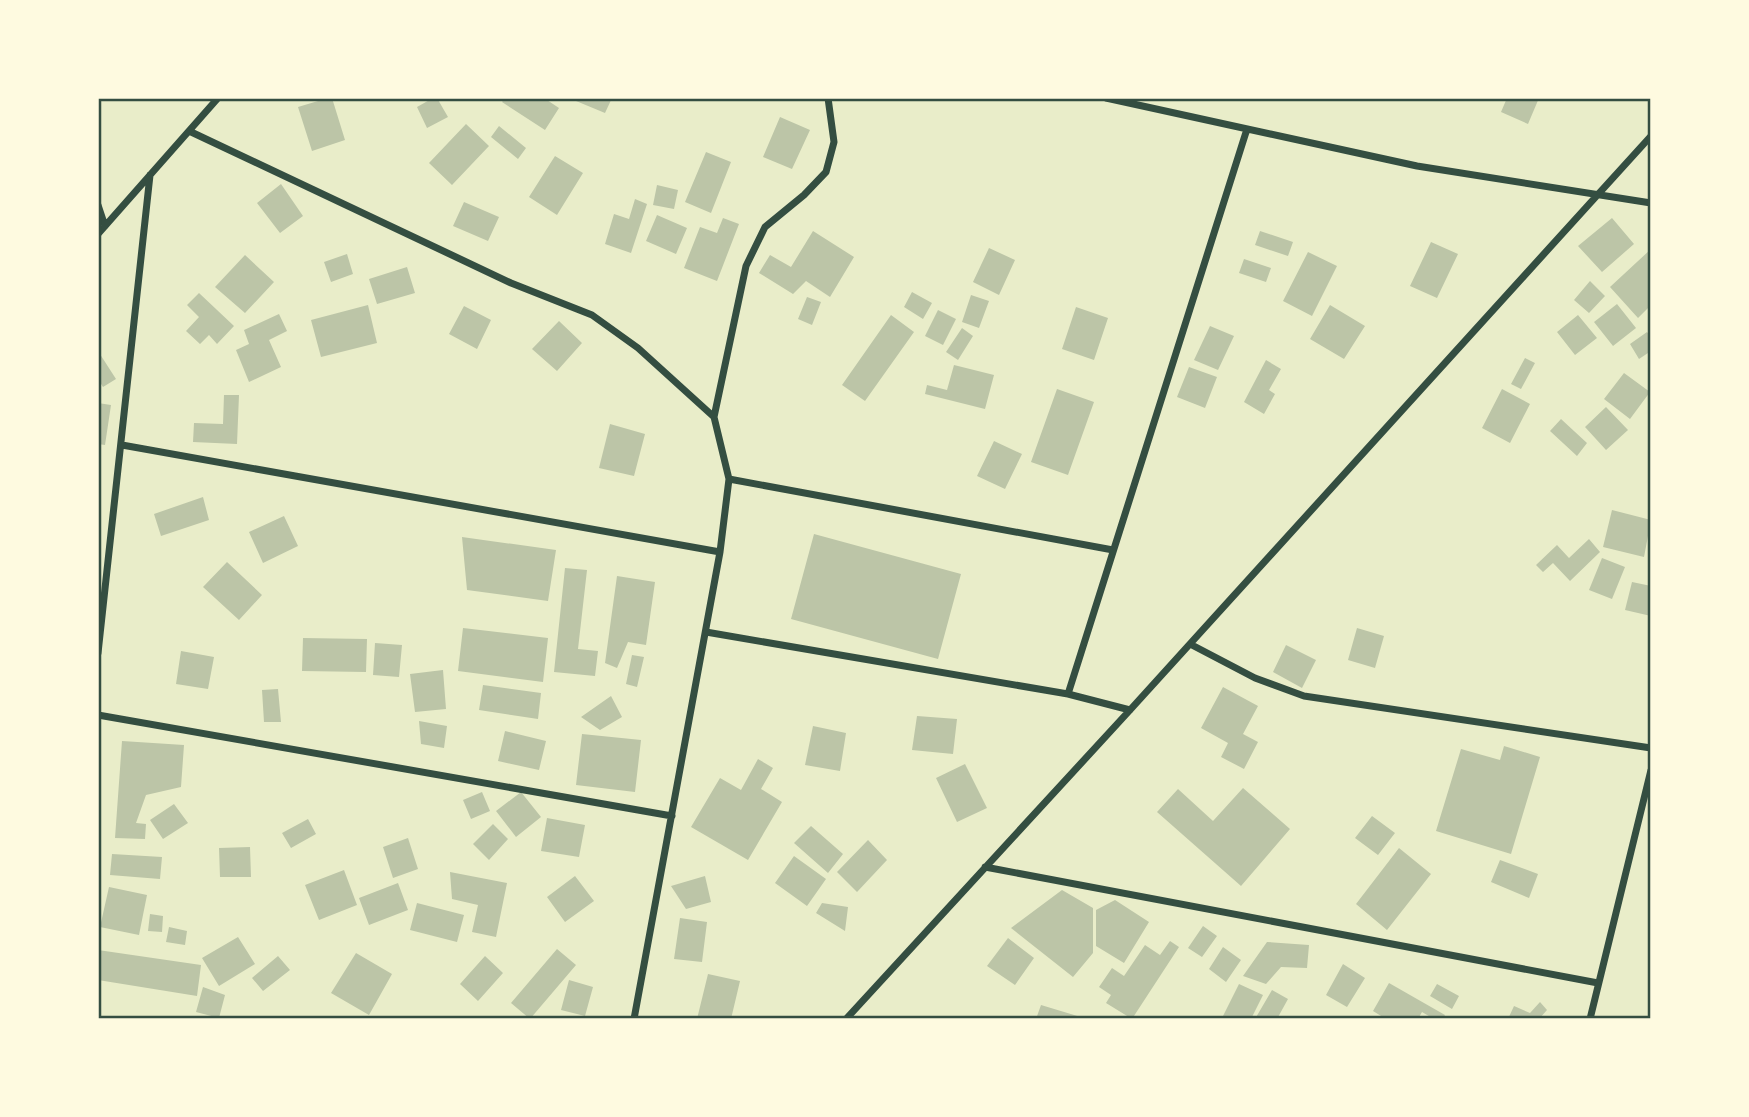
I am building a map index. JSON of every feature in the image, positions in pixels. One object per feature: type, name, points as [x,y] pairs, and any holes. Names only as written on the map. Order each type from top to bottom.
[{"type":"street","points":[[98,234],[218,98]]},
{"type":"street","points":[[634,1019],[720,552],[729,479],[714,417],[746,266],[765,227],[804,195],[826,172],[834,142],[828,98]]},
{"type":"street","points":[[1106,98],[1417,166],[1651,203]]},
{"type":"street","points":[[1068,694],[1247,129]]},
{"type":"street","points":[[189,131],[511,283],[592,315],[638,348],[714,417]]},
{"type":"street","points":[[846,1019],[1651,136]]},
{"type":"street","points":[[98,653],[150,175]]},
{"type":"street","points":[[98,205],[105,226]]},
{"type":"street","points":[[122,445],[720,552]]},
{"type":"street","points":[[729,479],[1113,550]]},
{"type":"street","points":[[706,632],[1068,694],[1130,710]]},
{"type":"street","points":[[1190,644],[1255,678],[1304,696],[1651,748]]},
{"type":"street","points":[[98,715],[672,816]]},
{"type":"street","points":[[1590,1019],[1651,770]]},
{"type":"street","points":[[985,867],[1598,983]]},
{"type":"building","points":[[332,98],[345,140],[312,151],[298,107]]},
{"type":"building","points":[[437,98],[448,117],[427,128],[417,107]]},
{"type":"building","points":[[505,98],[544,98],[559,108],[545,130],[502,102]]},
{"type":"building","points":[[577,98],[612,98],[605,113],[576,101]]},
{"type":"building","points":[[1507,98],[1539,98],[1528,124],[1501,112]]},
{"type":"building","points":[[780,117],[810,130],[792,169],[763,157]]},
{"type":"building","points":[[466,124],[489,146],[452,185],[429,163]]},
{"type":"building","points":[[499,126],[526,148],[518,159],[491,137]]},
{"type":"building","points":[[706,152],[731,162],[711,213],[685,202]]},
{"type":"building","points":[[555,156],[583,173],[557,215],[529,197]]},
{"type":"building","points":[[281,184],[303,216],[280,233],[257,203]]},
{"type":"building","points":[[657,185],[678,190],[674,209],[653,205]]},
{"type":"building","points":[[635,199],[647,204],[631,253],[605,244],[614,214],[629,219]]},
{"type":"building","points":[[464,202],[499,217],[488,241],[453,226]]},
{"type":"building","points":[[657,215],[687,228],[676,254],[646,241]]},
{"type":"building","points":[[723,218],[739,224],[717,281],[684,268],[700,227],[717,233]]},
{"type":"building","points":[[1612,218],[1634,244],[1602,272],[1578,246]]},
{"type":"building","points":[[813,231],[854,257],[830,297],[806,281],[793,294],[759,273],[770,255],[791,267]]},
{"type":"building","points":[[1260,231],[1293,242],[1288,256],[1255,245]]},
{"type":"building","points":[[1431,242],[1458,254],[1437,298],[1410,286]]},
{"type":"building","points":[[989,248],[1015,260],[999,295],[973,282]]},
{"type":"building","points":[[1651,249],[1651,305],[1638,318],[1610,287]]},
{"type":"building","points":[[1308,252],[1337,266],[1312,316],[1283,301]]},
{"type":"building","points":[[347,254],[353,274],[331,282],[324,262]]},
{"type":"building","points":[[245,255],[274,282],[245,313],[215,287]]},
{"type":"building","points":[[1244,259],[1271,268],[1266,282],[1239,273]]},
{"type":"building","points":[[407,267],[415,293],[377,304],[369,279]]},
{"type":"building","points":[[1590,281],[1605,296],[1589,313],[1574,300]]},
{"type":"building","points":[[912,292],[932,303],[923,319],[904,307]]},
{"type":"building","points":[[199,293],[234,326],[217,344],[209,335],[200,344],[186,331],[199,317],[187,305]]},
{"type":"building","points":[[971,295],[989,301],[979,328],[962,322]]},
{"type":"building","points":[[807,297],[821,302],[812,325],[798,319]]},
{"type":"building","points":[[1617,304],[1636,328],[1613,346],[1594,322]]},
{"type":"building","points":[[368,305],[377,343],[321,357],[311,320]]},
{"type":"building","points":[[1330,305],[1365,326],[1344,359],[1310,339]]},
{"type":"building","points":[[464,306],[491,320],[477,349],[449,334]]},
{"type":"building","points":[[1076,307],[1108,318],[1094,360],[1062,349]]},
{"type":"building","points":[[938,310],[956,319],[943,345],[925,336]]},
{"type":"building","points":[[279,314],[287,331],[269,340],[281,367],[249,382],[236,350],[249,344],[244,330]]},
{"type":"building","points":[[891,315],[914,332],[865,401],[842,385]]},
{"type":"building","points":[[1578,315],[1597,338],[1575,355],[1557,332]]},
{"type":"building","points":[[559,321],[582,343],[557,371],[532,349]]},
{"type":"building","points":[[1210,326],[1234,336],[1218,370],[1194,360]]},
{"type":"building","points":[[962,328],[973,336],[958,360],[946,352]]},
{"type":"building","points":[[1647,332],[1651,337],[1651,351],[1639,359],[1630,344]]},
{"type":"building","points":[[98,351],[116,379],[103,387],[98,379]]},
{"type":"building","points":[[1525,358],[1535,363],[1521,389],[1511,384]]},
{"type":"building","points":[[1266,360],[1281,369],[1269,390],[1275,394],[1264,414],[1244,402]]},
{"type":"building","points":[[954,365],[994,375],[985,409],[925,394],[927,385],[947,390]]},
{"type":"building","points":[[1189,367],[1217,377],[1205,408],[1177,397]]},
{"type":"building","points":[[1624,373],[1650,392],[1630,419],[1604,399]]},
{"type":"building","points":[[1057,389],[1094,402],[1068,475],[1031,462]]},
{"type":"building","points":[[1502,389],[1530,404],[1510,443],[1482,428]]},
{"type":"building","points":[[224,395],[239,395],[237,444],[193,442],[194,423],[223,424]]},
{"type":"building","points":[[98,403],[111,405],[105,445],[98,444]]},
{"type":"building","points":[[1606,407],[1628,430],[1606,450],[1585,427]]},
{"type":"building","points":[[1561,419],[1587,443],[1577,456],[1550,431]]},
{"type":"building","points":[[610,424],[645,434],[634,476],[599,468]]},
{"type":"building","points":[[994,441],[1022,454],[1005,489],[977,476]]},
{"type":"building","points":[[203,497],[209,520],[161,536],[154,514]]},
{"type":"building","points":[[1612,510],[1651,520],[1644,557],[1603,547]]},
{"type":"building","points":[[284,516],[298,546],[263,563],[249,532]]},
{"type":"building","points":[[814,534],[961,574],[938,659],[791,619]]},
{"type":"building","points":[[462,537],[556,550],[548,601],[467,590]]},
{"type":"building","points":[[1589,539],[1600,552],[1570,581],[1553,563],[1543,572],[1536,565],[1557,545],[1569,558]]},
{"type":"building","points":[[1602,558],[1625,567],[1612,599],[1589,590]]},
{"type":"building","points":[[227,562],[262,595],[239,620],[203,587]]},
{"type":"building","points":[[565,568],[587,570],[578,649],[598,651],[595,676],[554,672]]},
{"type":"building","points":[[617,576],[655,582],[646,645],[628,642],[617,668],[605,663]]},
{"type":"building","points":[[1632,582],[1651,586],[1651,616],[1625,610]]},
{"type":"building","points":[[463,628],[548,638],[543,682],[458,671]]},
{"type":"building","points":[[1357,628],[1384,636],[1375,668],[1348,660]]},
{"type":"building","points":[[303,638],[367,639],[366,672],[302,671]]},
{"type":"building","points":[[375,643],[402,645],[399,677],[373,675]]},
{"type":"building","points":[[1286,645],[1316,660],[1302,688],[1273,672]]},
{"type":"building","points":[[181,651],[214,657],[208,689],[176,684]]},
{"type":"building","points":[[632,655],[644,657],[637,687],[626,684]]},
{"type":"building","points":[[443,670],[446,709],[415,712],[410,674]]},
{"type":"building","points":[[483,685],[541,693],[538,719],[479,710]]},
{"type":"building","points":[[1223,687],[1258,706],[1243,734],[1258,742],[1244,769],[1221,757],[1228,743],[1201,728]]},
{"type":"building","points":[[278,689],[281,722],[264,722],[262,690]]},
{"type":"building","points":[[611,696],[622,717],[600,730],[581,717]]},
{"type":"building","points":[[917,716],[957,719],[953,754],[912,750]]},
{"type":"building","points":[[419,721],[447,726],[444,748],[421,744]]},
{"type":"building","points":[[813,726],[846,733],[840,771],[805,765]]},
{"type":"building","points":[[505,731],[546,741],[539,770],[498,761]]},
{"type":"building","points":[[582,734],[641,740],[635,792],[576,785]]},
{"type":"building","points":[[122,741],[184,745],[181,787],[146,795],[136,823],[146,824],[145,839],[115,838]]},
{"type":"building","points":[[1504,746],[1540,757],[1511,854],[1436,831],[1461,749],[1500,760]]},
{"type":"building","points":[[758,759],[773,768],[761,789],[782,802],[748,860],[691,827],[720,778],[741,790]]},
{"type":"building","points":[[965,764],[987,808],[957,822],[936,778]]},
{"type":"building","points":[[1243,788],[1290,829],[1241,886],[1157,812],[1178,789],[1213,821]]},
{"type":"building","points":[[482,792],[490,811],[471,819],[463,800]]},
{"type":"building","points":[[521,792],[541,817],[516,837],[496,811]]},
{"type":"building","points":[[174,804],[188,823],[163,839],[150,820]]},
{"type":"building","points":[[1372,816],[1395,833],[1378,855],[1355,838]]},
{"type":"building","points":[[547,818],[585,825],[579,857],[541,851]]},
{"type":"building","points":[[308,819],[316,834],[291,848],[282,833]]},
{"type":"building","points":[[493,824],[508,839],[489,860],[473,844]]},
{"type":"building","points":[[811,826],[843,854],[828,873],[794,843]]},
{"type":"building","points":[[408,838],[418,869],[393,878],[383,847]]},
{"type":"building","points":[[868,840],[887,860],[857,892],[837,872]]},
{"type":"building","points":[[250,847],[251,877],[220,877],[219,848]]},
{"type":"building","points":[[1399,848],[1431,874],[1387,930],[1356,904]]},
{"type":"building","points":[[112,854],[162,857],[160,879],[110,875]]},
{"type":"building","points":[[794,856],[826,879],[807,906],[775,883]]},
{"type":"building","points":[[1500,860],[1538,874],[1529,898],[1491,882]]},
{"type":"building","points":[[344,870],[357,905],[319,920],[305,885]]},
{"type":"building","points":[[450,872],[507,883],[496,937],[472,932],[478,905],[452,899]]},
{"type":"building","points":[[575,876],[594,901],[565,922],[547,897]]},
{"type":"building","points":[[705,876],[711,902],[686,909],[671,886]]},
{"type":"building","points":[[398,883],[408,910],[369,925],[359,898]]},
{"type":"building","points":[[109,887],[147,895],[139,935],[100,927]]},
{"type":"building","points":[[1062,890],[1093,908],[1093,953],[1073,977],[1011,928]]},
{"type":"building","points":[[1115,900],[1149,922],[1124,963],[1096,946],[1096,910]]},
{"type":"building","points":[[417,903],[464,915],[457,942],[410,930]]},
{"type":"building","points":[[822,903],[848,907],[845,931],[816,913]]},
{"type":"building","points":[[150,914],[163,916],[162,932],[148,931]]},
{"type":"building","points":[[680,918],[707,922],[702,962],[674,959]]},
{"type":"building","points":[[1203,926],[1217,936],[1202,957],[1188,948]]},
{"type":"building","points":[[169,927],[187,931],[185,945],[166,942]]},
{"type":"building","points":[[238,937],[255,964],[219,986],[202,958]]},
{"type":"building","points":[[1008,938],[1034,958],[1015,985],[987,966]]},
{"type":"building","points":[[1170,941],[1179,947],[1132,1019],[1106,1003],[1111,995],[1099,987],[1112,968],[1124,976],[1145,945],[1160,955]]},
{"type":"building","points":[[1267,942],[1309,945],[1307,968],[1281,967],[1266,984],[1243,976]]},
{"type":"building","points":[[1223,947],[1241,960],[1226,982],[1209,969]]},
{"type":"building","points":[[557,949],[576,965],[530,1019],[511,1003]]},
{"type":"building","points":[[98,950],[201,965],[197,996],[98,980]]},
{"type":"building","points":[[356,953],[392,974],[369,1015],[331,993]]},
{"type":"building","points":[[278,956],[290,970],[263,991],[252,978]]},
{"type":"building","points":[[485,956],[503,973],[478,1001],[460,984]]},
{"type":"building","points":[[1343,964],[1365,978],[1347,1007],[1326,995]]},
{"type":"building","points":[[708,974],[740,981],[731,1019],[697,1019]]},
{"type":"building","points":[[569,980],[593,987],[585,1016],[561,1010]]},
{"type":"building","points":[[1389,983],[1445,1015],[1443,1019],[1434,1019],[1422,1012],[1418,1019],[1386,1019],[1373,1011]]},
{"type":"building","points":[[1239,984],[1263,995],[1251,1019],[1230,1019],[1223,1016]]},
{"type":"building","points":[[1437,984],[1459,996],[1452,1009],[1430,996]]},
{"type":"building","points":[[203,987],[225,995],[219,1018],[196,1012]]},
{"type":"building","points":[[1272,990],[1288,999],[1277,1019],[1255,1019]]},
{"type":"building","points":[[1540,1002],[1547,1010],[1539,1019],[1508,1019],[1514,1006],[1530,1013]]},
{"type":"building","points":[[1041,1005],[1084,1018],[1036,1019]]}]
